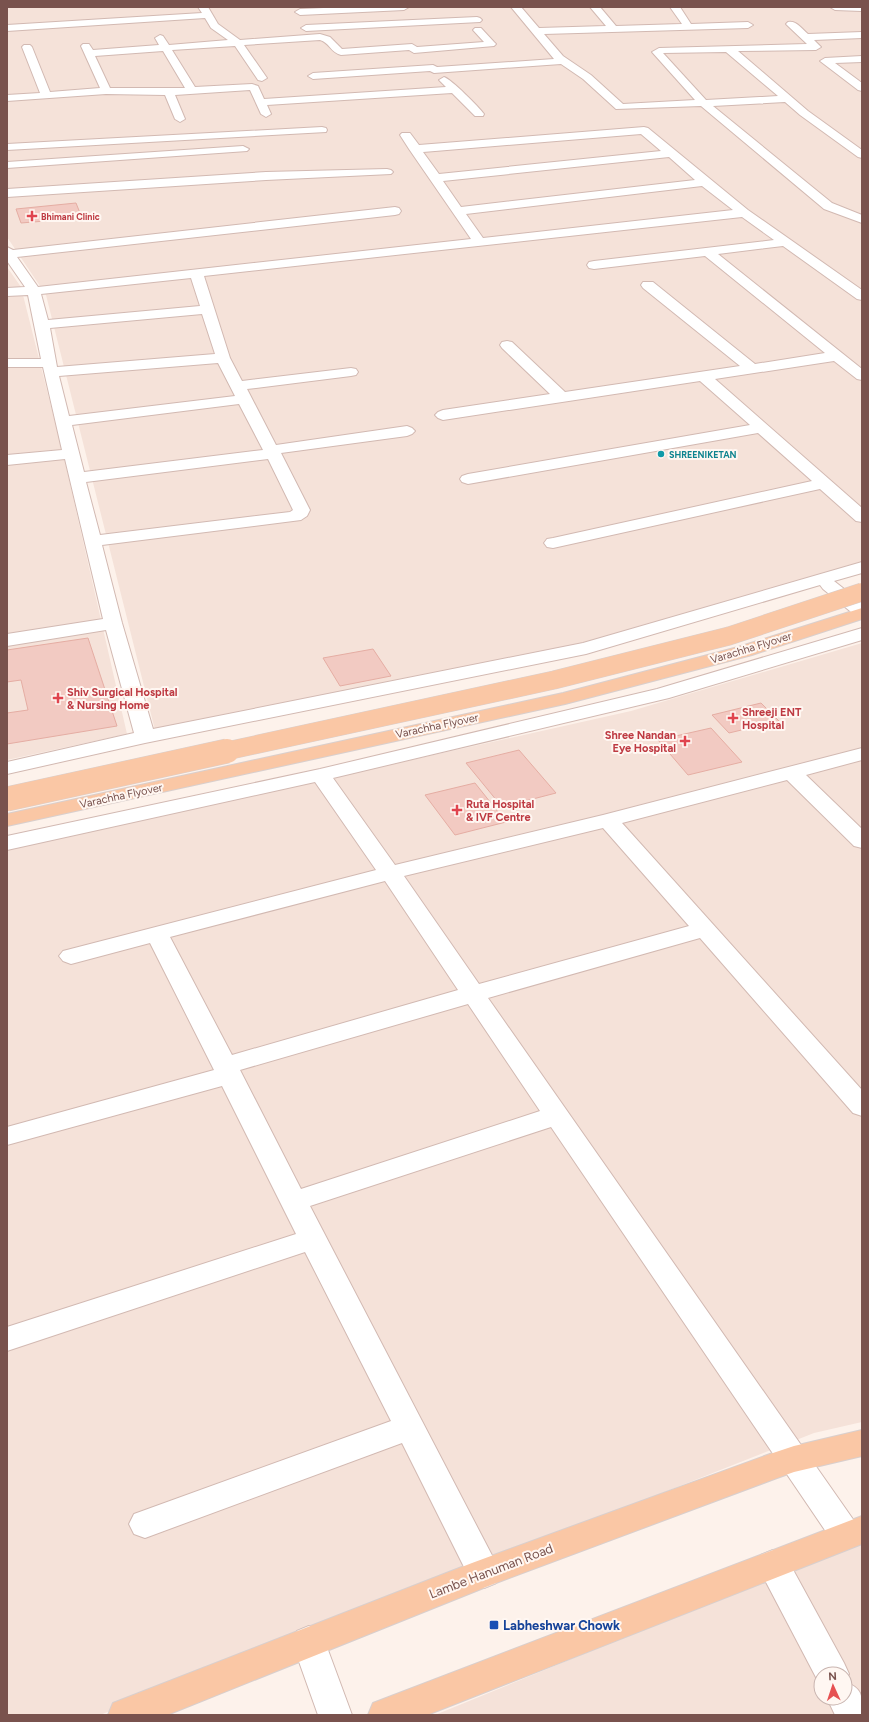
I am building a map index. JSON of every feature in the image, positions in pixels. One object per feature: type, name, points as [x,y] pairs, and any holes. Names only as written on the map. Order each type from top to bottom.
[{"type":"main road","name":"Varachha Flyover","points":[[7,799],[554,680],[729,636],[862,592]]},
{"type":"main road","name":"Varachha Flyover","points":[[7,820],[565,698],[745,651],[862,612]]},
{"type":"main road","name":"Lambe Hanuman Road","points":[[125,1715],[484,1573],[794,1459],[862,1443]]},
{"type":"main road","points":[[385,1715],[854,1533]]},
{"type":"street","points":[[300,12],[404,7]]},
{"type":"street","points":[[516,7],[562,61],[587,77],[620,107],[788,99]]},
{"type":"street","points":[[595,7],[614,29]]},
{"type":"street","points":[[675,7],[689,27]]},
{"type":"street","points":[[835,7],[862,8]]},
{"type":"street","points":[[374,8],[386,24]]},
{"type":"street","points":[[850,8],[862,18]]},
{"type":"street","points":[[128,9],[135,20],[138,31]]},
{"type":"street","points":[[7,28],[135,20],[206,11],[214,26],[238,43],[262,78]]},
{"type":"street","points":[[59,13],[66,36]]},
{"type":"street","points":[[106,91],[87,50],[166,48],[238,43],[294,32],[386,24],[477,25],[491,44],[341,52],[338,51],[325,38],[294,32]]},
{"type":"street","points":[[791,24],[816,47],[662,50],[657,52],[703,103],[828,206],[862,219]]},
{"type":"street","points":[[536,31],[748,25]]},
{"type":"street","points":[[157,33],[191,90]]},
{"type":"street","points":[[805,37],[862,35]]},
{"type":"street","points":[[403,38],[479,114]]},
{"type":"street","points":[[27,47],[46,95]]},
{"type":"street","points":[[729,49],[819,125],[862,155]]},
{"type":"street","points":[[862,59],[825,61],[857,80],[862,88]]},
{"type":"street","points":[[313,76],[562,61]]},
{"type":"street","points":[[7,98],[106,91],[169,92],[252,87],[254,88],[266,114]]},
{"type":"street","points":[[260,102],[455,90]]},
{"type":"street","points":[[169,92],[180,119]]},
{"type":"street","points":[[7,147],[322,130]]},
{"type":"street","points":[[415,149],[646,130],[705,182],[744,213],[862,296]]},
{"type":"street","points":[[406,135],[479,242]]},
{"type":"street","points":[[7,165],[257,148]]},
{"type":"street","points":[[435,178],[672,153]]},
{"type":"street","points":[[7,193],[266,176],[387,172]]},
{"type":"street","points":[[458,211],[705,182]]},
{"type":"street","points":[[145,737],[113,623],[50,368],[34,291],[8,253],[395,211]]},
{"type":"street","points":[[7,292],[34,291],[744,213]]},
{"type":"street","points":[[594,265],[786,242]]},
{"type":"street","points":[[708,252],[862,376]]},
{"type":"street","points":[[93,541],[295,516],[302,510],[223,358],[196,273]]},
{"type":"street","points":[[648,285],[752,369]]},
{"type":"street","points":[[42,325],[207,309]]},
{"type":"street","points":[[507,345],[561,397]]},
{"type":"street","points":[[443,415],[837,356]]},
{"type":"street","points":[[7,363],[50,368],[223,358]]},
{"type":"street","points":[[63,421],[241,393],[351,372]]},
{"type":"street","points":[[703,376],[824,484],[855,503],[862,517]]},
{"type":"street","points":[[468,479],[762,428]]},
{"type":"street","points":[[77,478],[272,452],[407,431]]},
{"type":"street","points":[[7,460],[71,454]]},
{"type":"street","points":[[553,543],[824,484]]},
{"type":"street","points":[[7,768],[145,737],[586,648],[862,567]]},
{"type":"street","points":[[821,579],[862,612]]},
{"type":"street","points":[[7,640],[113,623]]},
{"type":"street","points":[[7,843],[320,775],[662,694],[862,634]]},
{"type":"street","points":[[71,956],[390,873],[608,820],[862,754]]},
{"type":"street","points":[[792,773],[862,841]]},
{"type":"street","points":[[320,775],[390,873],[794,1459],[854,1533]]},
{"type":"street","points":[[608,820],[862,1108]]},
{"type":"street","points":[[7,1136],[227,1071],[473,994],[704,929]]},
{"type":"street","points":[[157,934],[484,1573]]},
{"type":"street","points":[[294,1201],[557,1115]]},
{"type":"street","points":[[7,1339],[312,1239]]},
{"type":"street","points":[[145,1524],[409,1427]]},
{"type":"street","points":[[773,1565],[828,1666]]},
{"type":"street","points":[[309,1642],[335,1715]]},
{"type":"street","points":[[849,1706],[854,1715]]},
{"type":"shaded area","points":[[7,7],[862,7],[862,562],[582,643],[155,730],[46,295],[7,237]]},
{"type":"shaded area","points":[[7,267],[21,287],[7,288]]},
{"type":"shaded area","points":[[23,295],[65,462],[127,734],[7,760],[7,296]]},
{"type":"shaded area","points":[[862,643],[862,1422],[814,1433],[100,1715],[7,1715],[7,850],[631,711]]},
{"type":"shaded area","points":[[862,1542],[862,1715],[435,1715],[849,1545]]},
{"type":"building","points":[[76,203],[82,218],[21,223],[16,209]]},
{"type":"building","points":[[88,638],[117,726],[7,744],[7,713],[28,710],[21,680],[7,682],[7,650]]},
{"type":"building","points":[[373,649],[391,676],[340,686],[323,658]]},
{"type":"building","points":[[761,703],[779,721],[729,733],[712,715]]},
{"type":"building","points":[[711,728],[742,762],[688,775],[658,740]]},
{"type":"building","points":[[519,750],[556,793],[502,807],[466,763]]},
{"type":"building","points":[[475,783],[506,822],[455,835],[425,795]]},
{"type":"place","name":"Bhimani Clinic","points":[[32,216]]},
{"type":"place","name":"SHREENIKETAN","points":[[661,454]]},
{"type":"place","name":"Shiv Surgical Hospital & Nursing Home","points":[[58,698]]},
{"type":"place","name":"Shreeji ENT Hospital","points":[[733,718]]},
{"type":"place","name":"Shree Nandan Eye Hospital","points":[[685,741]]},
{"type":"place","name":"Ruta Hospital & IVF Centre","points":[[457,810]]},
{"type":"place","name":"Labheshwar Chowk","points":[[494,1625]]}]
